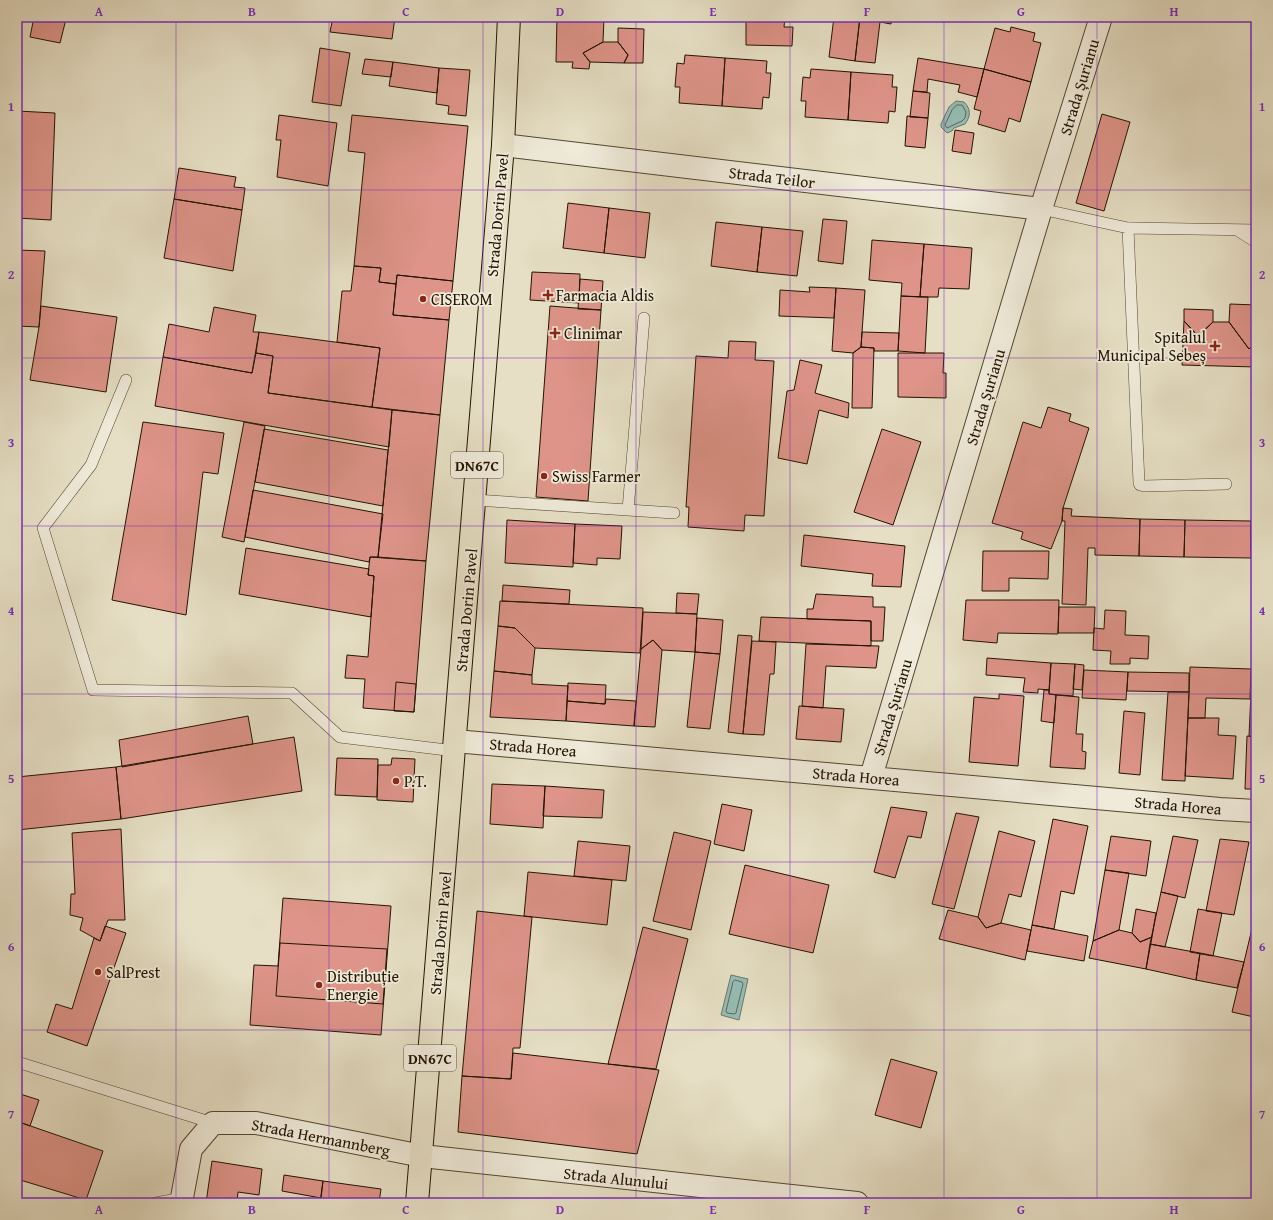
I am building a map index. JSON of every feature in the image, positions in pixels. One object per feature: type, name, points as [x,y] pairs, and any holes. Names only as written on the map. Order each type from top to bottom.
[{"type":"main road","name":"Strada Dorin Pavel","points":[[417,1203],[503,145],[509,17]]},
{"type":"street","name":"Strada Șurianu","points":[[871,777],[1041,209],[1101,17]]},
{"type":"street","name":"Strada Teilor","points":[[503,145],[1041,209]]},
{"type":"street","name":"Strada Horea","points":[[455,746],[871,777],[1256,811]]},
{"type":"street","name":"Strada Hermannberg","points":[[213,1123],[256,1123],[422,1156]]},
{"type":"street","points":[[181,1201],[191,1149],[213,1123]]},
{"type":"street","name":"Strada Alunului","points":[[422,1156],[857,1203]]},
{"type":"lane","points":[[1041,209],[1128,228],[1256,230]]},
{"type":"lane","points":[[1128,228],[1139,483],[1140,485],[1144,486],[1226,484]]},
{"type":"lane","points":[[1237,230],[1256,242]]},
{"type":"lane","points":[[628,510],[644,318]]},
{"type":"lane","points":[[126,380],[91,465],[43,528],[93,690],[292,693],[340,737],[455,746]]},
{"type":"lane","points":[[474,500],[674,513]]},
{"type":"lane","points":[[17,1062],[213,1123]]},
{"type":"lane","points":[[156,1203],[181,1201]]},
{"type":"water","points":[[956,101],[964,102],[968,107],[969,115],[965,124],[954,128],[952,131],[947,133],[941,127],[941,124],[949,107]]},
{"type":"water","points":[[731,975],[748,979],[739,1020],[721,1015]]},
{"type":"building","points":[[34,17],[55,17],[66,19],[60,43],[30,37]]},
{"type":"building","points":[[333,17],[395,17],[392,39],[330,32]]},
{"type":"building","points":[[557,17],[604,17],[604,18]]},
{"type":"building","points":[[557,17],[604,18],[603,42],[583,53],[590,62],[589,69],[572,68],[573,62],[556,62]]},
{"type":"building","points":[[746,17],[785,17],[784,27],[793,27],[792,46],[746,45]]},
{"type":"building","points":[[834,17],[860,17],[855,61],[829,57]]},
{"type":"building","points":[[860,17],[892,17],[891,24],[880,22],[875,63],[855,61]]},
{"type":"building","points":[[974,17],[996,17],[995,21]]},
{"type":"building","points":[[1007,17],[1030,17],[1029,22]]},
{"type":"building","points":[[1011,27],[1035,33],[1033,41],[1041,43],[1031,82],[984,69],[995,28],[1010,32]]},
{"type":"building","points":[[618,28],[644,29],[643,63],[624,63],[628,55],[618,42]]},
{"type":"building","points":[[603,42],[618,42],[628,55],[624,63],[590,62],[583,53]]},
{"type":"building","points":[[320,48],[350,53],[341,106],[312,102]]},
{"type":"building","points":[[685,55],[725,58],[722,106],[679,103],[680,87],[675,87],[677,63],[684,64]]},
{"type":"building","points":[[725,58],[767,61],[766,73],[771,73],[769,98],[763,97],[762,109],[722,106]]},
{"type":"building","points":[[918,58],[984,69],[977,97],[958,92],[960,85],[928,79],[927,92],[913,91]]},
{"type":"building","points":[[365,59],[393,62],[391,77],[362,74]]},
{"type":"building","points":[[393,62],[439,68],[437,93],[389,86]]},
{"type":"building","points":[[439,68],[470,70],[466,116],[448,114],[449,106],[436,104]]},
{"type":"building","points":[[811,69],[851,72],[848,120],[805,117],[806,101],[801,101],[803,77],[810,78]]},
{"type":"building","points":[[984,69],[1031,82],[1020,122],[1009,118],[1005,132],[978,124],[981,111],[974,109]]},
{"type":"building","points":[[851,72],[893,75],[892,87],[897,87],[895,112],[889,111],[888,123],[848,120]]},
{"type":"building","points":[[913,91],[930,93],[928,118],[910,117]]},
{"type":"building","points":[[17,111],[55,113],[51,220],[17,218]]},
{"type":"building","points":[[1102,114],[1130,122],[1104,211],[1076,203]]},
{"type":"building","points":[[279,115],[337,123],[328,186],[277,177],[281,140],[276,140]]},
{"type":"building","points":[[352,115],[468,126],[453,281],[397,275],[396,284],[379,282],[381,268],[354,266],[365,153],[348,151]]},
{"type":"building","points":[[907,116],[928,118],[925,148],[905,146]]},
{"type":"building","points":[[955,130],[974,133],[971,154],[952,151]]},
{"type":"building","points":[[179,168],[236,177],[234,187],[245,188],[242,210],[174,199]]},
{"type":"building","points":[[174,199],[242,210],[233,271],[164,258]]},
{"type":"building","points":[[568,203],[609,208],[604,253],[563,248]]},
{"type":"building","points":[[609,208],[650,213],[645,258],[604,253]]},
{"type":"building","points":[[823,219],[847,221],[843,264],[818,261]]},
{"type":"building","points":[[716,222],[762,227],[757,272],[711,266]]},
{"type":"building","points":[[762,227],[803,231],[797,276],[757,272]]},
{"type":"building","points":[[872,240],[924,244],[920,297],[901,296],[902,283],[869,280]]},
{"type":"building","points":[[924,244],[972,248],[969,289],[939,288],[938,297],[920,297]]},
{"type":"building","points":[[17,250],[45,251],[39,327],[17,326]]},
{"type":"building","points":[[354,266],[381,268],[379,282],[396,284],[393,315],[449,320],[440,415],[372,407],[380,348],[337,342],[342,291],[351,291]]},
{"type":"building","points":[[532,272],[580,274],[579,303],[530,300]]},
{"type":"building","name":"CISEROM","points":[[397,275],[453,281],[449,320],[393,315]]},
{"type":"building","points":[[580,279],[603,281],[601,310],[578,309]]},
{"type":"building","points":[[809,287],[836,288],[834,318],[779,316],[780,290],[810,292]]},
{"type":"building","points":[[836,288],[865,290],[861,347],[853,353],[832,351]]},
{"type":"building","points":[[901,296],[928,297],[925,353],[898,351]]},
{"type":"building","points":[[1230,304],[1256,305],[1256,342],[1249,349],[1229,322]]},
{"type":"building","points":[[41,306],[117,317],[106,392],[30,380]]},
{"type":"building","points":[[550,306],[601,310],[588,501],[536,497]]},
{"type":"building","points":[[214,307],[256,315],[253,332],[259,332],[252,373],[163,357],[169,324],[209,332]]},
{"type":"building","points":[[1184,309],[1213,310],[1213,322],[1198,336],[1184,321]]},
{"type":"building","name":"Spitalul Municipal Sebeș","points":[[1184,321],[1198,336],[1213,322],[1229,322],[1249,349],[1256,342],[1256,367],[1182,365]]},
{"type":"building","points":[[259,332],[380,348],[372,407],[268,393],[273,356],[256,353]]},
{"type":"building","points":[[862,332],[899,333],[898,351],[874,351],[874,348],[861,347]]},
{"type":"building","points":[[729,341],[756,342],[755,360],[774,361],[764,516],[745,515],[744,531],[688,527],[689,507],[686,507],[696,356],[728,358]]},
{"type":"building","points":[[861,347],[874,348],[872,408],[852,408],[853,353]]},
{"type":"building","points":[[256,353],[273,356],[268,393],[392,410],[389,447],[155,406],[163,357],[252,373]]},
{"type":"building","points":[[898,353],[944,353],[943,373],[946,373],[946,398],[898,397]]},
{"type":"building","points":[[800,360],[822,365],[815,393],[849,403],[848,418],[819,410],[807,464],[778,458],[787,391],[794,390]]},
{"type":"building","points":[[1048,407],[1071,414],[1069,421],[1089,428],[1063,508],[1062,521],[1051,549],[1021,539],[1023,532],[992,523],[1023,422],[1041,428]]},
{"type":"building","points":[[392,410],[440,415],[426,561],[378,557]]},
{"type":"building","points":[[143,422],[224,433],[218,474],[203,472],[186,615],[112,600]]},
{"type":"building","points":[[244,422],[265,426],[244,542],[222,537]]},
{"type":"building","points":[[264,429],[388,450],[383,506],[255,482]]},
{"type":"building","points":[[882,429],[921,442],[893,525],[854,512]]},
{"type":"building","points":[[253,490],[383,514],[378,557],[370,557],[369,562],[245,537]]},
{"type":"building","points":[[1063,508],[1072,509],[1071,516],[1140,519],[1139,556],[1095,555],[1095,548],[1088,548],[1086,605],[1062,604],[1065,521],[1062,521]]},
{"type":"building","points":[[1140,519],[1185,520],[1184,557],[1139,556]]},
{"type":"building","points":[[507,520],[575,524],[573,567],[505,563]]},
{"type":"building","points":[[1185,520],[1251,521],[1251,558],[1184,557]]},
{"type":"building","points":[[1251,521],[1256,521],[1256,549],[1251,549]]},
{"type":"building","points":[[575,524],[622,526],[620,559],[597,558],[597,565],[573,563]]},
{"type":"building","points":[[804,535],[905,546],[901,587],[872,586],[873,574],[801,566]]},
{"type":"building","points":[[246,548],[369,569],[368,575],[374,576],[371,617],[239,594]]},
{"type":"building","points":[[983,551],[1049,551],[1048,579],[1009,578],[1009,591],[982,591]]},
{"type":"building","points":[[370,557],[426,561],[414,712],[363,708],[365,679],[345,678],[347,655],[368,657],[374,576],[368,575]]},
{"type":"building","points":[[503,585],[570,590],[569,604],[502,601]]},
{"type":"building","points":[[677,593],[699,594],[697,614],[676,613]]},
{"type":"building","points":[[816,594],[873,597],[873,607],[885,607],[883,641],[871,641],[871,621],[807,619],[807,609],[813,609]]},
{"type":"building","points":[[966,600],[1059,600],[1058,634],[998,633],[997,643],[963,640]]},
{"type":"building","points":[[500,601],[643,608],[640,653],[535,648],[515,628],[498,626]]},
{"type":"building","points":[[1059,607],[1095,607],[1094,633],[1058,633]]},
{"type":"building","points":[[1105,610],[1126,611],[1125,635],[1149,636],[1148,659],[1130,658],[1130,664],[1110,664],[1111,651],[1093,650],[1094,628],[1104,629]]},
{"type":"building","points":[[643,612],[697,614],[695,652],[662,650],[653,640],[641,649]]},
{"type":"building","points":[[761,617],[871,621],[871,646],[759,641]]},
{"type":"building","points":[[697,618],[723,620],[720,654],[695,652]]},
{"type":"building","points":[[498,626],[515,628],[535,648],[532,675],[494,671]]},
{"type":"building","points":[[738,635],[752,636],[743,734],[728,732]]},
{"type":"building","points":[[653,640],[662,650],[655,727],[634,726],[641,649]]},
{"type":"building","points":[[752,641],[776,642],[774,674],[770,674],[764,735],[743,734]]},
{"type":"building","points":[[806,644],[879,646],[876,668],[826,666],[823,708],[802,706]]},
{"type":"building","points":[[695,652],[720,654],[710,729],[687,727]]},
{"type":"building","points":[[987,658],[1051,663],[1049,690],[1038,689],[1038,693],[1023,692],[1025,678],[986,675]]},
{"type":"building","points":[[1051,663],[1075,664],[1073,696],[1049,694]]},
{"type":"building","points":[[1075,664],[1084,665],[1082,690],[1073,689]]},
{"type":"building","points":[[1190,667],[1251,669],[1250,699],[1206,698],[1205,718],[1188,718]]},
{"type":"building","points":[[1084,670],[1128,672],[1126,700],[1082,698]]},
{"type":"building","points":[[494,671],[532,675],[532,684],[568,686],[566,721],[490,717]]},
{"type":"building","points":[[1128,672],[1189,673],[1189,692],[1127,691]]},
{"type":"building","points":[[396,682],[416,684],[414,712],[394,711]]},
{"type":"building","points":[[568,683],[606,685],[605,704],[567,701]]},
{"type":"building","points":[[1044,690],[1049,690],[1049,694],[1056,695],[1054,723],[1041,721]]},
{"type":"building","points":[[1168,692],[1189,692],[1185,781],[1162,780]]},
{"type":"building","points":[[1251,692],[1256,692],[1256,737],[1249,736]]},
{"type":"building","points":[[999,694],[1024,696],[1018,766],[969,762],[974,697],[999,699]]},
{"type":"building","points":[[1056,695],[1079,697],[1076,734],[1083,734],[1082,751],[1086,752],[1085,769],[1050,767]]},
{"type":"building","points":[[606,699],[636,701],[634,726],[566,721],[567,701],[605,704]]},
{"type":"building","points":[[799,706],[844,709],[841,742],[796,739]]},
{"type":"building","points":[[1124,711],[1145,713],[1140,775],[1119,773]]},
{"type":"building","points":[[248,716],[253,744],[122,767],[119,740]]},
{"type":"building","points":[[1188,718],[1219,718],[1218,735],[1236,736],[1233,779],[1185,776]]},
{"type":"building","points":[[1247,736],[1256,737],[1256,789],[1245,789]]},
{"type":"building","points":[[294,737],[302,791],[121,819],[116,767]]},
{"type":"building","points":[[337,758],[378,759],[377,797],[335,795]]},
{"type":"building","name":"P.T.","points":[[392,758],[415,759],[413,802],[377,800],[378,765],[391,765]]},
{"type":"building","points":[[116,767],[121,819],[17,830],[17,777]]},
{"type":"building","points":[[492,784],[545,786],[543,828],[490,824]]},
{"type":"building","points":[[545,786],[604,790],[602,818],[543,816]]},
{"type":"building","points":[[722,804],[752,810],[744,851],[714,844]]},
{"type":"building","points":[[891,807],[927,812],[921,838],[908,836],[895,878],[874,872]]},
{"type":"building","points":[[956,813],[979,817],[954,909],[932,904]]},
{"type":"building","points":[[1053,819],[1088,826],[1074,894],[1061,891],[1054,929],[1032,925]]},
{"type":"building","points":[[121,829],[125,920],[108,920],[100,941],[80,930],[83,918],[70,915],[71,894],[75,894],[72,833]]},
{"type":"building","points":[[999,831],[1035,841],[1021,897],[1009,894],[1001,923],[986,928],[978,917]]},
{"type":"building","points":[[674,832],[711,841],[691,930],[653,921]]},
{"type":"building","points":[[1111,836],[1151,841],[1146,876],[1105,870]]},
{"type":"building","points":[[1173,836],[1198,840],[1185,898],[1161,892]]},
{"type":"building","points":[[1220,839],[1249,842],[1234,915],[1206,911]]},
{"type":"building","points":[[578,841],[630,846],[626,881],[574,876]]},
{"type":"building","points":[[745,865],[829,885],[813,953],[729,934]]},
{"type":"building","points":[[1105,870],[1129,873],[1119,930],[1093,941]]},
{"type":"building","points":[[528,872],[612,880],[607,925],[524,916]]},
{"type":"building","points":[[1161,892],[1178,896],[1165,947],[1150,944]]},
{"type":"building","name":"Distribuție Energie","points":[[283,898],[391,906],[381,1035],[250,1025],[254,965],[278,966]]},
{"type":"building","points":[[1136,909],[1156,913],[1152,937],[1140,942],[1132,933]]},
{"type":"building","points":[[1198,909],[1222,913],[1213,956],[1190,952]]},
{"type":"building","points":[[948,910],[978,917],[986,928],[1001,923],[1031,930],[1025,960],[939,939]]},
{"type":"building","points":[[477,911],[532,917],[520,1048],[513,1048],[511,1079],[462,1076]]},
{"type":"building","points":[[1256,912],[1256,1008],[1254,1017],[1232,1012]]},
{"type":"building","points":[[1032,925],[1088,936],[1084,961],[1027,951]]},
{"type":"building","name":"SalPrest","points":[[105,926],[126,933],[87,1046],[47,1032],[56,1004],[72,1009],[94,938],[100,941]]},
{"type":"building","points":[[643,927],[688,939],[656,1069],[608,1064]]},
{"type":"building","points":[[1119,930],[1132,933],[1140,942],[1152,937],[1146,969],[1089,958],[1093,941]]},
{"type":"building","points":[[280,943],[387,949],[383,1004],[276,996]]},
{"type":"building","points":[[1150,944],[1200,953],[1196,980],[1146,969]]},
{"type":"building","points":[[1200,953],[1244,962],[1237,988],[1196,980]]},
{"type":"building","points":[[513,1053],[659,1070],[637,1154],[458,1132],[462,1076],[511,1079]]},
{"type":"building","points":[[891,1059],[937,1072],[921,1128],[875,1115]]},
{"type":"building","points":[[17,1093],[39,1100],[30,1126],[19,1122],[17,1126]]},
{"type":"building","points":[[19,1122],[103,1151],[86,1200],[17,1179],[17,1128]]},
{"type":"building","points":[[212,1161],[262,1169],[259,1195],[238,1192],[237,1203],[206,1203]]},
{"type":"building","points":[[284,1175],[323,1181],[321,1198],[282,1191]]},
{"type":"building","points":[[323,1181],[381,1189],[379,1203],[320,1203]]},
{"type":"building","points":[[656,1200],[697,1203],[656,1203]]},
{"type":"place","name":"Farmacia Aldis","points":[[548,295]]},
{"type":"place","name":"CISEROM","points":[[423,299]]},
{"type":"place","name":"Clinimar","points":[[555,333]]},
{"type":"place","name":"Spitalul Municipal Sebeș","points":[[1215,346]]},
{"type":"place","name":"Swiss Farmer","points":[[544,476]]},
{"type":"place","name":"P.T.","points":[[396,781]]},
{"type":"place","name":"SalPrest","points":[[98,972]]},
{"type":"place","name":"Distribuție Energie","points":[[319,985]]}]
